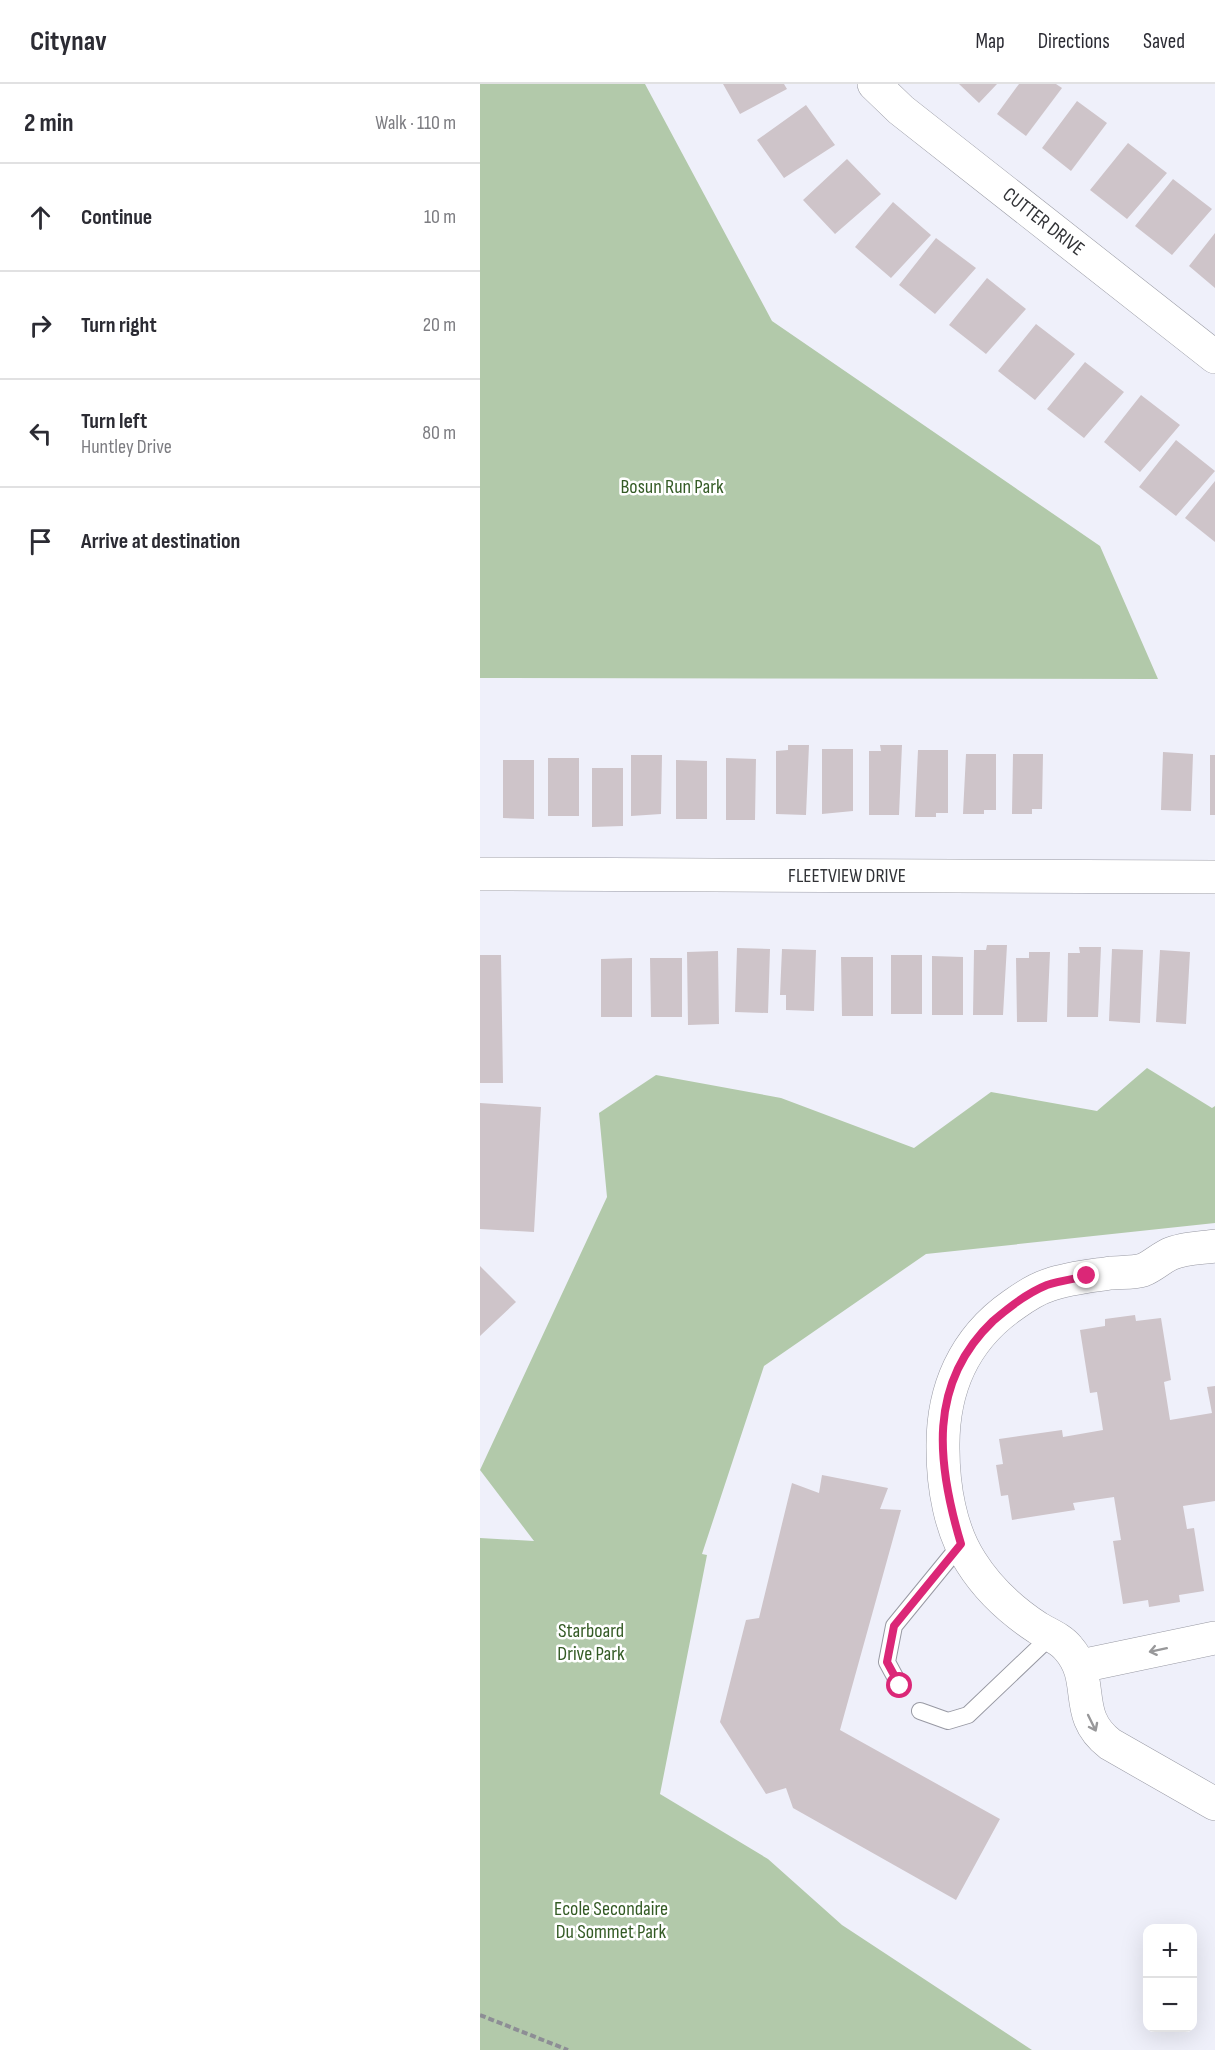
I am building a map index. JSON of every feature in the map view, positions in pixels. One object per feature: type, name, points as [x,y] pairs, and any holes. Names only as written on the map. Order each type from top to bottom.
[{"type":"street","name":"CUTTER DRIVE","points":[[874,84],[901,110],[1215,357]]},
{"type":"street","name":"FLEETVIEW DRIVE","points":[[480,874],[1215,877]]},
{"type":"street","points":[[1215,1246],[1172,1253],[1142,1270],[1087,1276],[1048,1285],[1003,1312],[979,1335],[959,1365],[948,1395],[942,1429],[944,1480],[961,1544],[970,1562],[1002,1601],[1067,1646],[1081,1666],[1088,1715],[1097,1733],[1110,1744],[1215,1803]]},
{"type":"street","points":[[1081,1666],[1212,1635]]},
{"type":"lane","points":[[900,1686],[887,1662],[894,1626],[961,1544]]},
{"type":"lane","points":[[920,1711],[948,1721],[968,1715],[1051,1636]]},
{"type":"path","points":[[480,2015],[568,2050]]},
{"type":"green space","name":"Bosun Run Park","points":[[480,84],[645,84],[772,321],[1100,546],[1158,679],[480,678]]},
{"type":"green space","points":[[1147,1068],[1212,1108],[1215,1106],[1215,1223],[926,1254],[764,1366],[702,1554],[707,1555],[660,1794],[768,1859],[842,1925],[1032,2050],[480,2050],[480,1538],[534,1541],[480,1470],[607,1197],[599,1113],[656,1075],[781,1098],[914,1148],[991,1092],[1097,1111]]},
{"type":"building","points":[[723,84],[784,84],[787,89],[740,114]]},
{"type":"building","points":[[959,84],[997,84],[979,103]]},
{"type":"building","points":[[1019,84],[1056,84],[1062,88],[1026,136],[997,114]]},
{"type":"building","points":[[1077,101],[1107,123],[1071,171],[1042,148]]},
{"type":"building","points":[[806,105],[835,145],[784,178],[757,140]]},
{"type":"building","points":[[1128,143],[1167,173],[1127,219],[1090,190]]},
{"type":"building","points":[[847,159],[881,194],[835,234],[803,200]]},
{"type":"building","points":[[1173,179],[1212,209],[1172,255],[1135,226]]},
{"type":"building","points":[[893,202],[931,235],[891,278],[855,247]]},
{"type":"building","points":[[1215,233],[1215,288],[1189,266]]},
{"type":"building","points":[[936,238],[976,268],[935,314],[899,285]]},
{"type":"building","points":[[987,278],[1026,309],[986,354],[949,325]]},
{"type":"building","points":[[1036,324],[1075,354],[1035,400],[998,371]]},
{"type":"building","points":[[1085,362],[1124,392],[1084,438],[1047,409]]},
{"type":"building","points":[[1141,395],[1180,425],[1140,472],[1104,442]]},
{"type":"building","points":[[1176,440],[1215,471],[1176,516],[1139,487]]},
{"type":"building","points":[[1215,481],[1215,542],[1185,518]]},
{"type":"building","points":[[788,745],[809,745],[806,815],[776,814],[776,751],[788,750]]},
{"type":"building","points":[[880,745],[902,745],[899,815],[869,815],[869,751],[881,751]]},
{"type":"building","points":[[822,749],[853,749],[853,811],[822,814]]},
{"type":"building","points":[[918,750],[948,750],[948,813],[936,813],[936,817],[915,817]]},
{"type":"building","points":[[1163,752],[1193,754],[1191,811],[1161,810]]},
{"type":"building","points":[[966,754],[996,754],[996,810],[984,810],[984,814],[963,814]]},
{"type":"building","points":[[1013,754],[1043,754],[1042,809],[1032,809],[1032,814],[1012,814]]},
{"type":"building","points":[[631,755],[662,755],[661,814],[631,816]]},
{"type":"building","points":[[1210,755],[1215,755],[1215,815],[1210,815]]},
{"type":"building","points":[[548,758],[579,758],[579,816],[548,816]]},
{"type":"building","points":[[726,758],[756,759],[755,820],[726,820]]},
{"type":"building","points":[[503,760],[534,760],[534,819],[503,818]]},
{"type":"building","points":[[676,760],[707,761],[707,819],[676,819]]},
{"type":"building","points":[[592,768],[623,768],[623,826],[592,827]]},
{"type":"building","points":[[987,945],[1007,945],[1003,1015],[973,1015],[974,950],[986,950]]},
{"type":"building","points":[[1079,947],[1101,947],[1098,1017],[1067,1017],[1068,953],[1080,953]]},
{"type":"building","points":[[737,948],[770,949],[768,1013],[735,1012]]},
{"type":"building","points":[[782,949],[816,950],[814,1011],[786,1010],[786,995],[780,995]]},
{"type":"building","points":[[1112,949],[1143,950],[1140,1023],[1109,1021]]},
{"type":"building","points":[[1160,950],[1190,952],[1186,1024],[1156,1022]]},
{"type":"building","points":[[718,951],[719,1024],[688,1025],[687,952]]},
{"type":"building","points":[[1029,952],[1050,952],[1047,1022],[1017,1022],[1016,958],[1029,958]]},
{"type":"building","points":[[480,955],[501,955],[503,1083],[480,1083]]},
{"type":"building","points":[[891,955],[922,955],[922,1014],[891,1014]]},
{"type":"building","points":[[932,956],[963,957],[963,1015],[932,1015]]},
{"type":"building","points":[[841,957],[873,957],[873,1016],[842,1016]]},
{"type":"building","points":[[632,958],[632,1017],[601,1017],[601,959]]},
{"type":"building","points":[[650,958],[682,958],[682,1017],[651,1017]]},
{"type":"building","points":[[480,1103],[541,1107],[534,1232],[480,1229]]},
{"type":"building","points":[[480,1266],[516,1302],[480,1336]]},
{"type":"building","points":[[1135,1315],[1136,1321],[1161,1318],[1171,1380],[1164,1382],[1170,1420],[1212,1413],[1207,1387],[1215,1386],[1215,1501],[1183,1506],[1187,1529],[1194,1528],[1204,1591],[1179,1595],[1180,1602],[1149,1607],[1148,1600],[1123,1604],[1113,1541],[1121,1540],[1114,1497],[1073,1503],[1075,1510],[1012,1520],[1008,1495],[1001,1496],[996,1465],[1003,1464],[999,1439],[1062,1430],[1063,1437],[1103,1430],[1097,1392],[1090,1393],[1080,1330],[1105,1326],[1105,1319]]},
{"type":"building","points":[[822,1475],[888,1488],[880,1509],[901,1510],[840,1730],[1000,1819],[956,1900],[793,1808],[786,1788],[766,1794],[720,1722],[746,1620],[759,1618],[792,1483],[819,1493]]},
{"type":"route","points":[[900,1686],[887,1662],[894,1626],[961,1544],[944,1480],[942,1429],[948,1395],[959,1365],[979,1335],[1003,1312],[1024,1297],[1048,1285],[1087,1276]]},
{"type":"park label","name":"Starboard Drive Park","points":[[591,1642]]},
{"type":"park label","name":"Ecole Secondaire Du Sommet Park","points":[[611,1920]]}]
